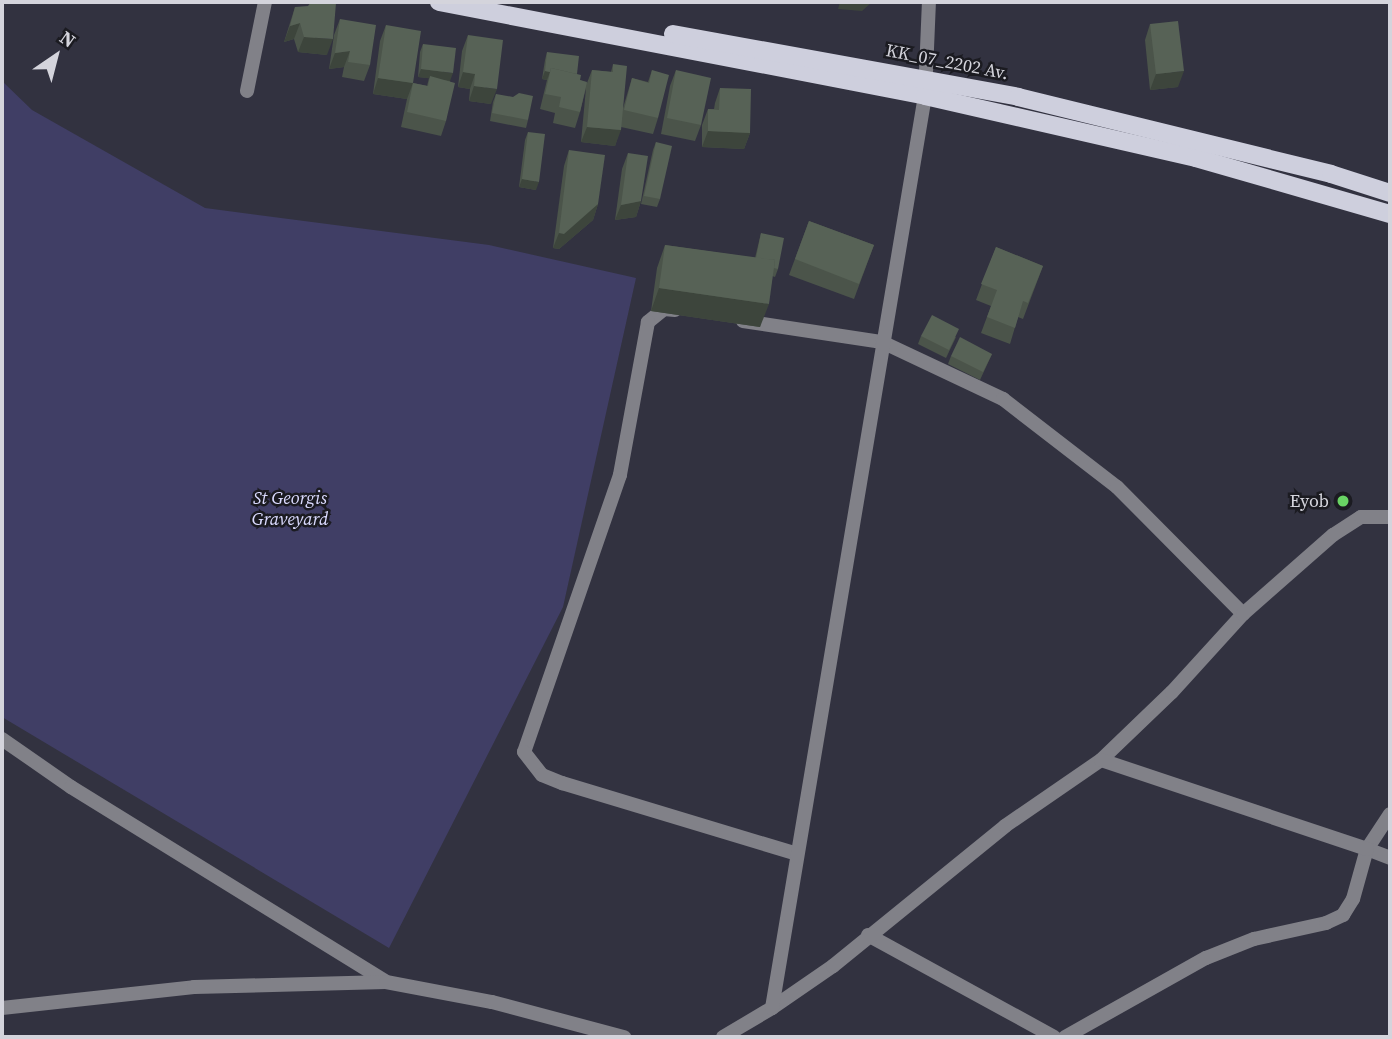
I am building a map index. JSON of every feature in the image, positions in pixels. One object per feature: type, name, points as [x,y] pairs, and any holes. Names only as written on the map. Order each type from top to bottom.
[{"type":"main road","points":[[439,2],[926,87],[1196,158],[1390,214]]},
{"type":"main road","name":"KK_07_2202 Av.","points":[[489,2],[926,87],[1331,174],[1390,193]]},
{"type":"street","points":[[247,91],[265,2]]},
{"type":"street","points":[[772,1008],[926,87],[929,2]]},
{"type":"street","points":[[691,313],[664,309],[648,322],[620,475],[524,752],[542,775],[562,783],[797,854]]},
{"type":"street","points":[[732,319],[882,342],[1003,399],[1060,440],[1117,487],[1243,614]]},
{"type":"street","points":[[723,1037],[772,1008],[1005,826],[1101,760],[1172,692],[1243,614],[1361,516],[1390,517]]},
{"type":"street","points":[[2,739],[83,794],[386,982]]},
{"type":"street","points":[[1101,760],[1390,858]]},
{"type":"street","points":[[1065,1037],[1206,958],[1254,939],[1326,923],[1343,915],[1353,899],[1367,849],[1390,814]]},
{"type":"street","points":[[868,935],[1054,1037]]},
{"type":"street","points":[[2,1008],[194,987],[386,982],[492,1002],[624,1037]]},
{"type":"green space","name":"St Georgis Graveyard","points":[[2,81],[32,110],[205,208],[489,245],[636,278],[563,607],[389,948],[2,717]]},
{"type":"building","points":[[311,2],[336,3],[333,39],[304,37],[300,23],[290,26],[295,7],[308,6]]},
{"type":"building","points":[[340,19],[376,25],[370,65],[348,62],[350,51],[335,53]]},
{"type":"building","points":[[1178,21],[1184,71],[1156,74],[1150,24]]},
{"type":"building","points":[[386,25],[421,31],[413,83],[378,78]]},
{"type":"building","points":[[468,35],[503,40],[497,89],[474,86],[475,74],[463,72]]},
{"type":"building","points":[[423,44],[456,48],[453,73],[421,69]]},
{"type":"building","points":[[547,52],[579,56],[577,74],[551,68],[550,72],[545,71]]},
{"type":"building","points":[[613,64],[627,66],[621,130],[587,127],[592,70],[613,72]]},
{"type":"building","points":[[551,68],[581,75],[580,80],[587,82],[580,112],[559,107],[561,97],[545,94]]},
{"type":"building","points":[[652,70],[669,75],[658,118],[624,110],[632,78],[649,83]]},
{"type":"building","points":[[676,70],[711,78],[701,125],[667,118]]},
{"type":"building","points":[[430,76],[455,83],[446,121],[407,112],[413,83],[428,86]]},
{"type":"building","points":[[720,88],[751,89],[750,133],[708,131],[708,109],[719,110]]},
{"type":"building","points":[[519,93],[533,96],[528,120],[492,113],[496,94],[513,97]]},
{"type":"building","points":[[528,132],[545,134],[539,182],[522,179]]},
{"type":"building","points":[[656,142],[672,146],[660,199],[644,196]]},
{"type":"building","points":[[569,150],[605,155],[598,204],[564,234],[559,233]]},
{"type":"building","points":[[628,153],[648,156],[641,201],[621,205]]},
{"type":"building","points":[[809,221],[874,245],[859,284],[795,259]]},
{"type":"building","points":[[761,233],[784,238],[778,269],[774,268],[775,260],[756,258]]},
{"type":"building","points":[[665,245],[775,260],[769,304],[659,288]]},
{"type":"building","points":[[996,247],[1043,266],[1028,303],[1023,301],[1015,328],[987,317],[997,290],[981,284]]},
{"type":"building","points":[[932,315],[959,329],[949,350],[921,336]]},
{"type":"building","points":[[960,337],[992,354],[983,372],[951,356]]},
{"type":"place","name":"Eyob","points":[[1343,501]]}]
